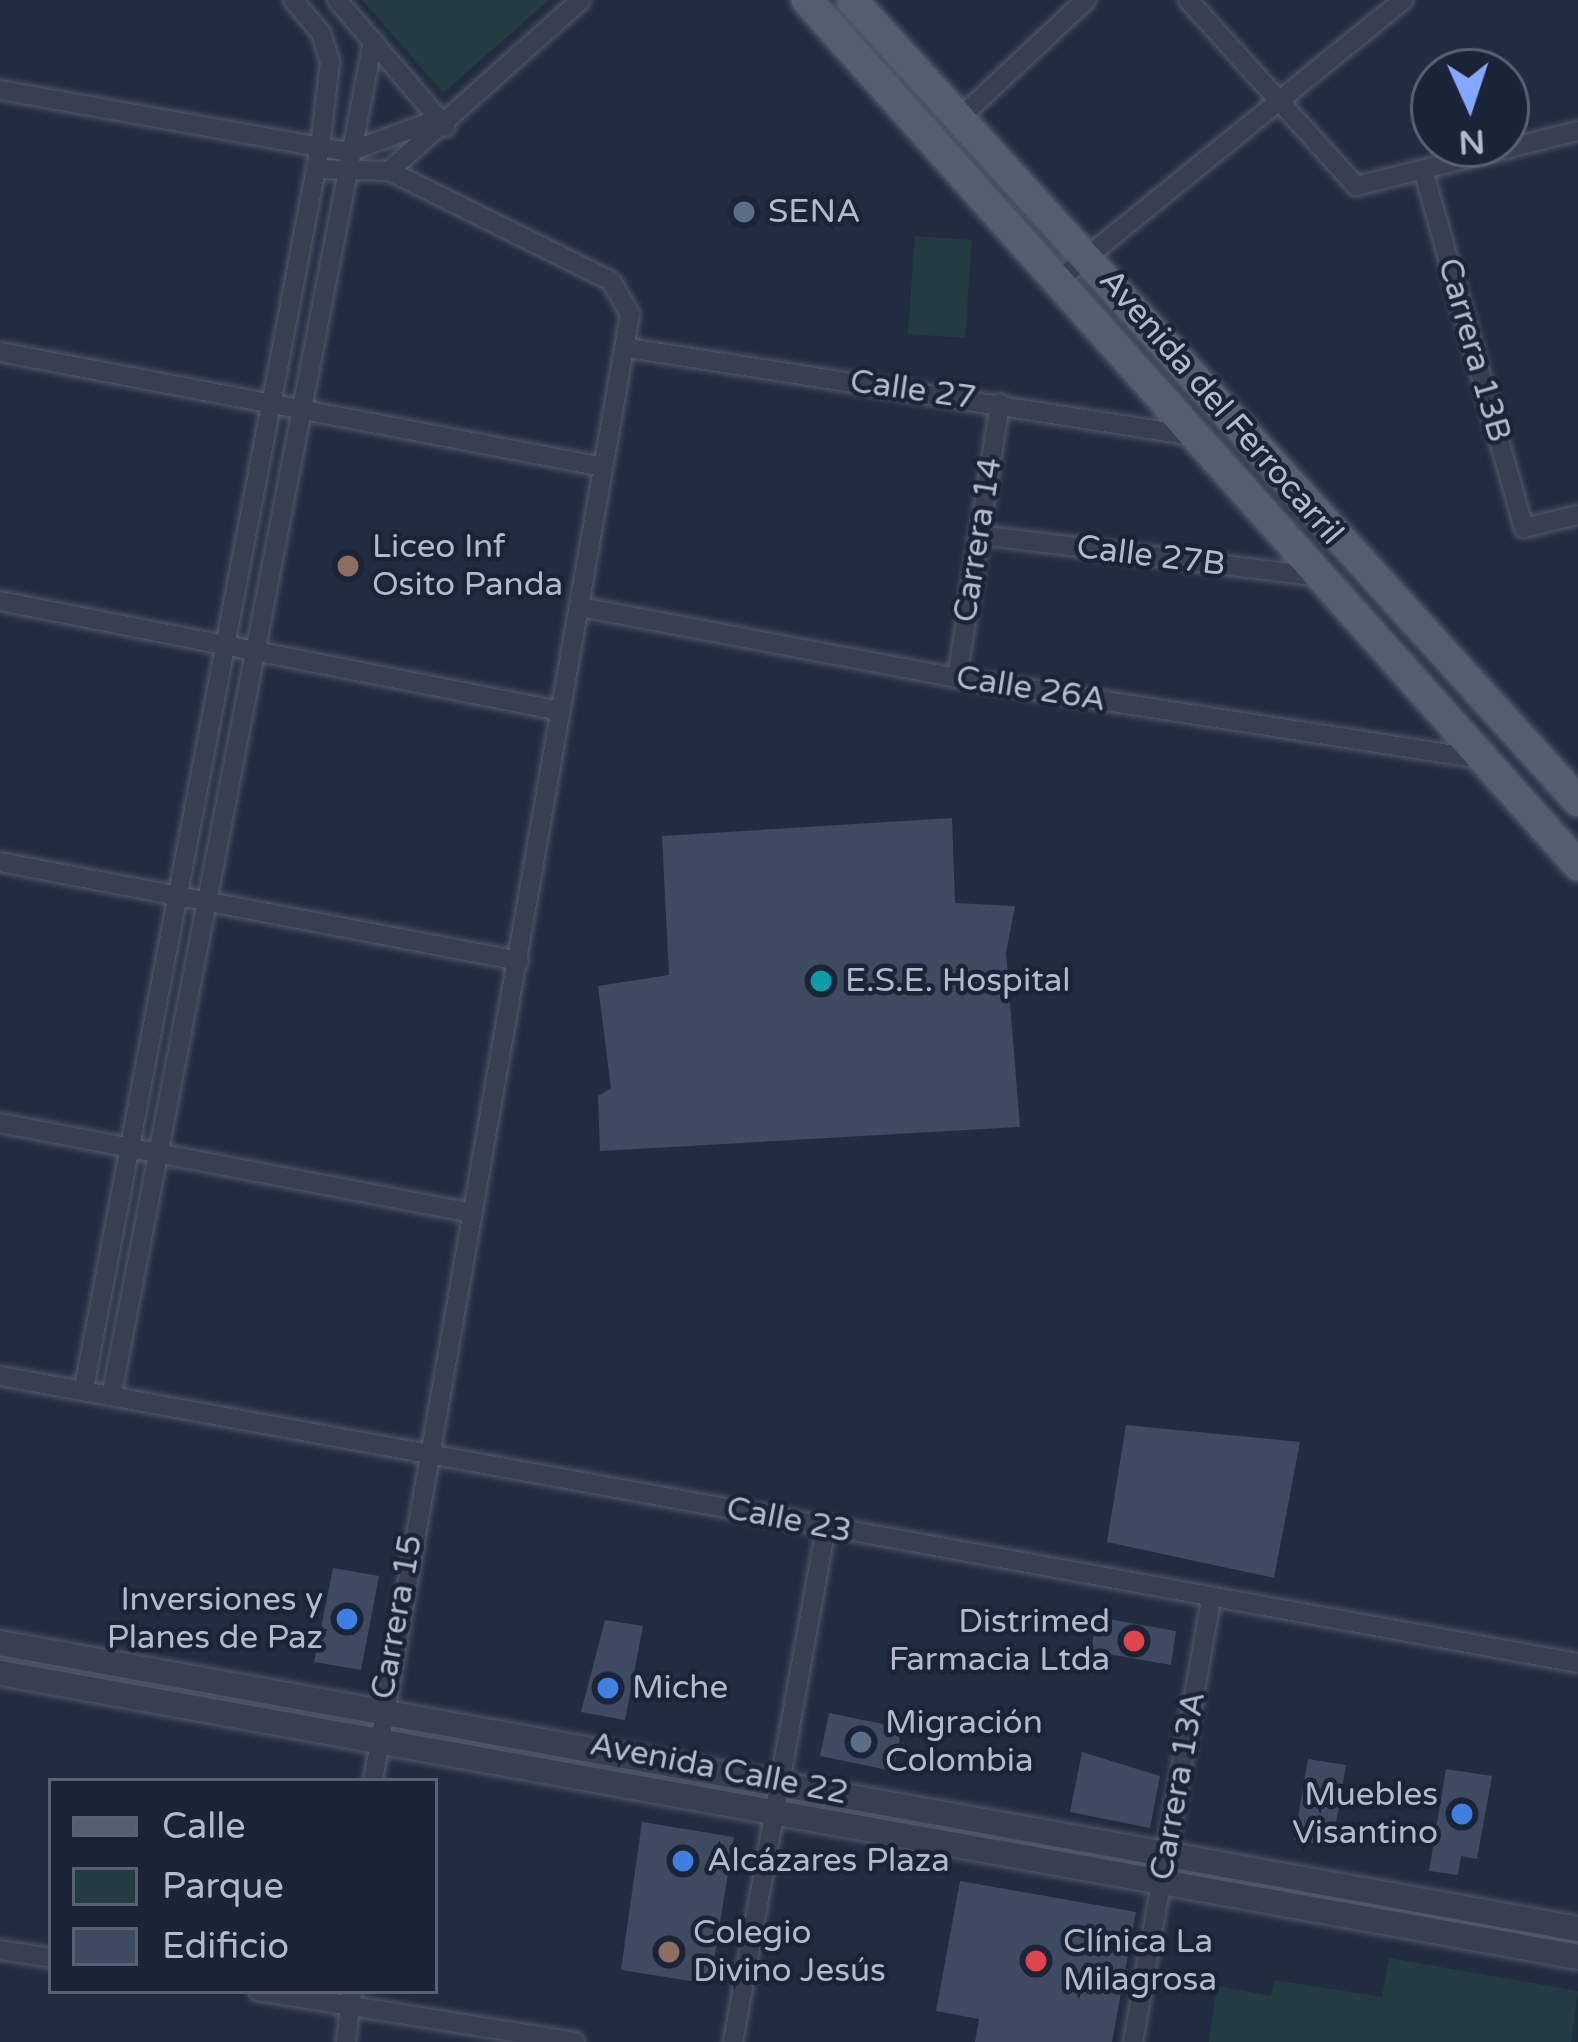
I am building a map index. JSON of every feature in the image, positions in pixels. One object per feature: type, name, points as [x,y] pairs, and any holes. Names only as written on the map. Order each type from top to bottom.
[{"type":"main road","name":"Avenida del Ferrocarril","points":[[807,0],[1060,278],[1578,865]]},
{"type":"main road","name":"Avenida del Ferrocarril","points":[[852,0],[962,116],[1578,801]]},
{"type":"street","points":[[84,1388],[320,147],[330,62],[293,0]]},
{"type":"street","points":[[337,0],[442,123]]},
{"type":"street","points":[[388,171],[581,0]]},
{"type":"street","points":[[962,116],[1086,0]]},
{"type":"street","points":[[1188,0],[1341,177],[1366,188],[1578,131]]},
{"type":"street","points":[[1060,278],[1273,97],[1403,0]]},
{"type":"street","points":[[112,1394],[162,1149],[298,406],[373,41]]},
{"type":"street","points":[[0,90],[348,152],[442,123]]},
{"type":"street","points":[[316,169],[344,175],[388,171],[611,281],[630,314],[628,348]]},
{"type":"street","name":"Carrera 13B","points":[[1424,173],[1525,528],[1578,515]]},
{"type":"street","name":"Calle 27","points":[[628,348],[1198,437]]},
{"type":"street","name":"Carrera 15","points":[[374,1778],[425,1453],[628,348]]},
{"type":"street","points":[[0,352],[603,467]]},
{"type":"street","name":"Carrera 14","points":[[957,678],[1000,403]]},
{"type":"street","name":"Calle 27B","points":[[979,535],[1322,578]]},
{"type":"street","points":[[0,601],[223,641],[560,711]]},
{"type":"street","name":"Calle 26A","points":[[580,607],[957,678],[1483,759]]},
{"type":"street","points":[[0,862],[519,961]]},
{"type":"street","points":[[0,1123],[162,1149],[471,1213]]},
{"type":"street","name":"Calle 23","points":[[0,1377],[84,1388],[1211,1601],[1578,1663]]},
{"type":"street","points":[[733,2042],[769,1808],[826,1527]]},
{"type":"street","name":"Carrera 13A","points":[[1133,2042],[1211,1601]]},
{"type":"street","name":"Avenida Calle 22","points":[[0,1643],[382,1706],[1578,1929]]},
{"type":"street","name":"Avenida Calle 22","points":[[0,1673],[378,1737],[1578,1957]]},
{"type":"street","points":[[0,1950],[48,1958]]},
{"type":"street","points":[[298,1994],[351,1998],[575,2042]]},
{"type":"street","points":[[346,2042],[351,1998]]},
{"type":"green space","points":[[362,0],[549,0],[443,93]]},
{"type":"green space","points":[[915,236],[972,240],[965,338],[908,334]]},
{"type":"green space","points":[[1389,1958],[1578,1991],[1571,2042],[1209,2042],[1217,1986],[1271,1996],[1274,1980],[1382,1997]]},
{"type":"building","name":"E.S.E. Hospital","points":[[952,818],[955,903],[1015,906],[1006,953],[1020,1127],[600,1151],[598,1096],[611,1088],[598,986],[669,975],[662,836]]},
{"type":"building","points":[[1126,1425],[1300,1442],[1274,1578],[1107,1542]]},
{"type":"building","name":"Inversiones y Planes de Paz","points":[[333,1568],[379,1576],[361,1670],[314,1662]]},
{"type":"building","name":"Distrimed Farmacia Ltda","points":[[1097,1617],[1176,1631],[1171,1665],[1091,1651]]},
{"type":"building","name":"Miche","points":[[605,1620],[643,1626],[625,1720],[581,1712]]},
{"type":"building","name":"Migración Colombia","points":[[829,1713],[902,1728],[893,1771],[820,1756]]},
{"type":"building","points":[[1082,1752],[1160,1776],[1150,1828],[1070,1812]]},
{"type":"building","points":[[1308,1759],[1346,1765],[1332,1846],[1294,1840]]},
{"type":"building","name":"Muebles Visantino","points":[[1446,1769],[1492,1776],[1477,1859],[1461,1856],[1458,1875],[1429,1871]]},
{"type":"building","name":"Alcázares Plaza","points":[[642,1822],[734,1837],[710,1984],[621,1970]]},
{"type":"building","name":"Clínica La Milagrosa","points":[[960,1881],[1136,1912],[1112,2042],[975,2042],[979,2019],[936,2011]]},
{"type":"place","name":"SENA","points":[[744,212]]},
{"type":"place","name":"Liceo Inf Osito Panda","points":[[348,566]]},
{"type":"place","name":"E.S.E. Hospital","points":[[821,981]]},
{"type":"place","name":"Inversiones y Planes de Paz","points":[[347,1619]]},
{"type":"place","name":"Distrimed Farmacia Ltda","points":[[1134,1641]]},
{"type":"place","name":"Miche","points":[[608,1688]]},
{"type":"place","name":"Migración Colombia","points":[[861,1742]]},
{"type":"place","name":"Muebles Visantino","points":[[1462,1814]]},
{"type":"place","name":"Alcázares Plaza","points":[[683,1861]]},
{"type":"place","name":"Colegio Divino Jesús","points":[[669,1952]]},
{"type":"place","name":"Clínica La Milagrosa","points":[[1036,1961]]}]
